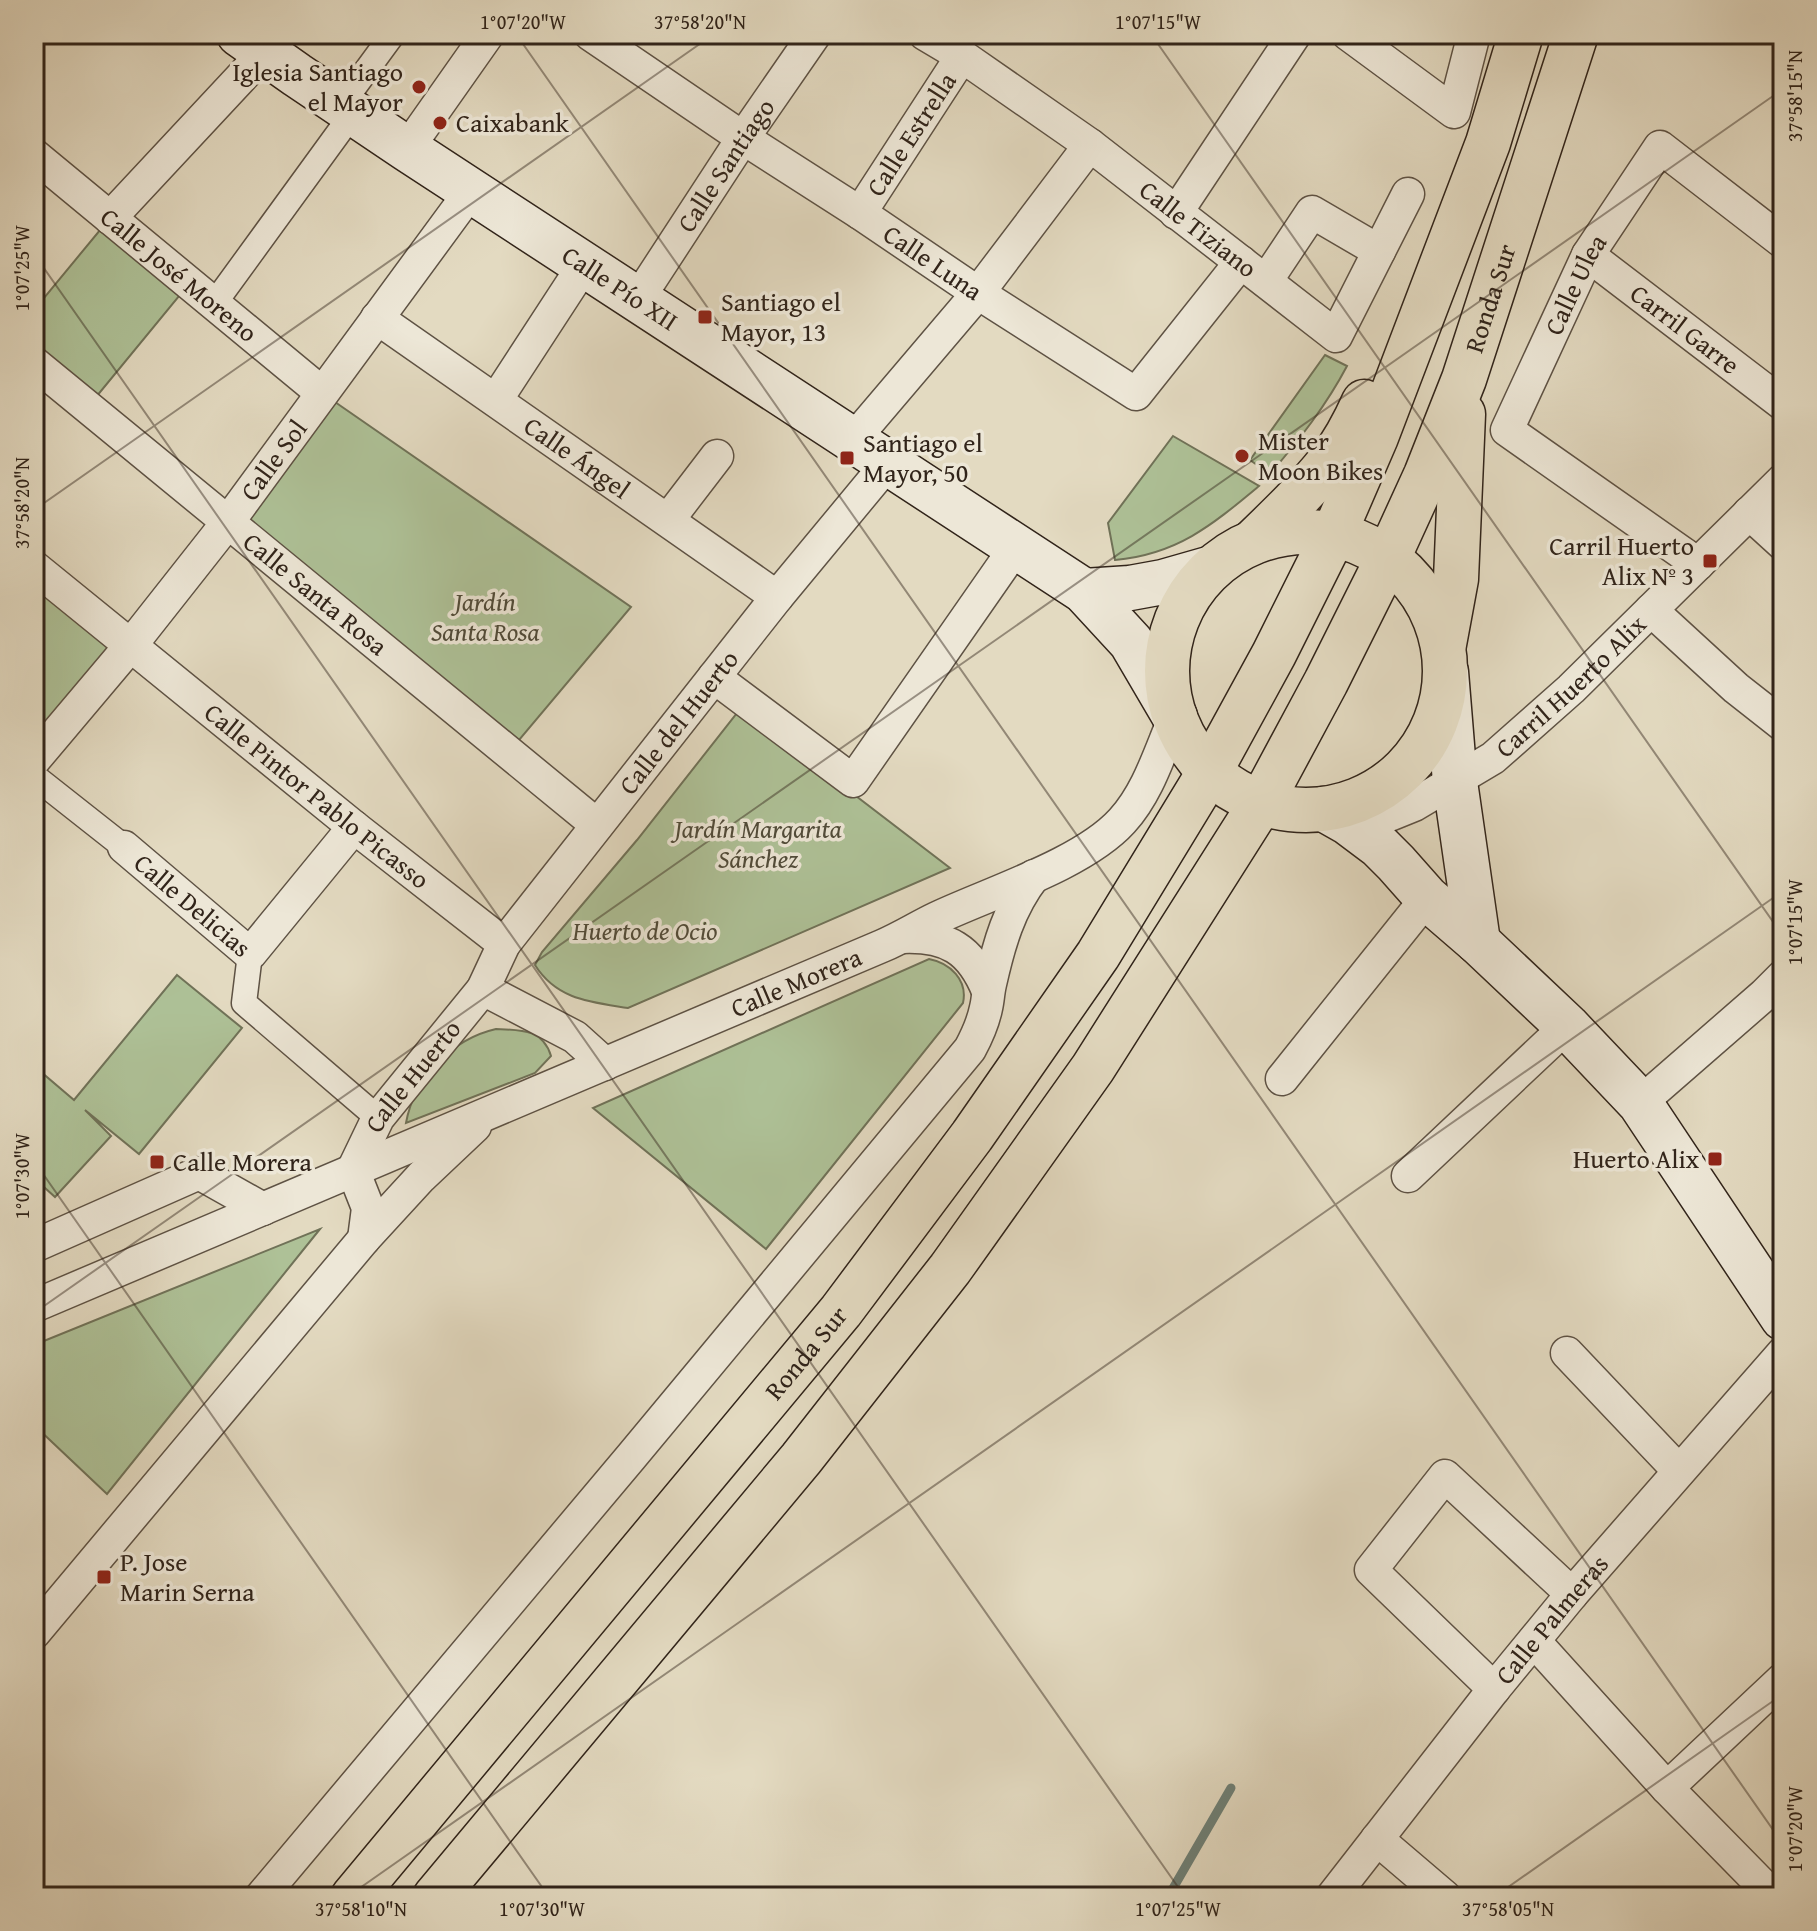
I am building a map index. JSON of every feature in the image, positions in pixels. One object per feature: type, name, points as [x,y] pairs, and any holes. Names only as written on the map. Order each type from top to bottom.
[{"type":"main road","name":"Ronda Sur","points":[[353,1897],[841,1311],[972,1136],[1089,968],[1210,771],[1274,654],[1334,534],[1376,437],[1488,143],[1521,34]]},
{"type":"main road","name":"Ronda Sur","points":[[435,1897],[801,1459],[950,1269],[1093,1068],[1261,803],[1326,682],[1426,475],[1464,379],[1576,34]]},
{"type":"main road","name":"Calle Pío XII","points":[[261,40],[347,109],[1084,591],[1131,642],[1175,717]]},
{"type":"main road","points":[[1253,542],[1331,459],[1353,425],[1488,143]]},
{"type":"main road","points":[[1336,815],[1340,806],[1365,797],[1407,767],[1435,723],[1443,698],[1456,579],[1464,379]]},
{"type":"main road","points":[[1478,942],[1455,782],[1445,658],[1432,609],[1411,578],[1388,558],[1363,543],[1334,534],[1293,532],[1253,542],[1231,554],[1212,568],[1191,593],[1176,622],[1168,653],[1168,686],[1175,717],[1189,746],[1210,771],[1234,790],[1261,803],[1336,815],[1396,863],[1427,898],[1567,1026],[1640,1103],[1781,1310]]},
{"type":"main road","points":[[1084,591],[1130,588],[1212,568]]},
{"type":"street","points":[[214,304],[347,109],[393,34]]},
{"type":"street","points":[[407,149],[488,34]]},
{"type":"street","name":"Calle Luna","points":[[590,34],[978,293],[1136,394],[1254,272]]},
{"type":"street","name":"Calle Santiago","points":[[638,299],[815,34]]},
{"type":"street","name":"Calle Tiziano","points":[[925,34],[1090,145],[1336,336],[1408,194]]},
{"type":"street","points":[[1176,213],[1295,34]]},
{"type":"street","points":[[1348,34],[1454,112],[1474,34]]},
{"type":"street","points":[[110,218],[261,40]]},
{"type":"street","name":"Calle Estrella","points":[[860,213],[962,56]]},
{"type":"street","name":"Calle del Huerto","points":[[483,989],[504,944],[777,597],[978,293],[1090,145]]},
{"type":"street","name":"Calle Ulea","points":[[1698,564],[1507,430],[1588,255],[1660,147],[1783,242]]},
{"type":"street","name":"Calle José Moreno","points":[[34,155],[322,393]]},
{"type":"street","name":"Calle Sol","points":[[34,760],[131,645],[228,522],[471,191]]},
{"type":"street","points":[[1254,272],[1312,212],[1379,251]]},
{"type":"street","name":"Carril Garre","points":[[1588,255],[1783,404]]},
{"type":"street","points":[[496,400],[584,265]]},
{"type":"street","name":"Calle Ángel","points":[[377,318],[777,597]]},
{"type":"street","name":"Calle Santa Rosa","points":[[34,363],[597,825]]},
{"type":"street","points":[[668,520],[717,456]]},
{"type":"street","name":"Carril Huerto Alix","points":[[1336,815],[1361,823],[1391,815],[1414,805],[1493,758],[1651,610],[1783,480]]},
{"type":"street","points":[[1749,513],[1783,544]]},
{"type":"street","points":[[714,677],[853,781],[1016,547]]},
{"type":"street","name":"Calle Pintor Pablo Picasso","points":[[34,567],[354,827],[504,944]]},
{"type":"street","points":[[1651,610],[1736,688],[1783,725]]},
{"type":"street","name":"Calle Morera","points":[[34,1306],[902,937],[1076,855],[1109,834],[1125,818],[1143,792],[1175,717]]},
{"type":"street","points":[[1147,782],[1157,776],[1210,771]]},
{"type":"street","name":"Calle Delicias","points":[[34,776],[124,847],[250,954],[244,1003],[378,1118]]},
{"type":"street","points":[[250,954],[354,827]]},
{"type":"street","points":[[261,1897],[970,1049],[986,1008],[1006,923],[1022,891],[1034,876]]},
{"type":"street","points":[[1282,1079],[1427,898]]},
{"type":"street","points":[[902,937],[941,940],[958,948],[975,965],[988,991]]},
{"type":"street","points":[[1640,1103],[1783,976]]},
{"type":"street","points":[[483,989],[575,1037],[605,1064]]},
{"type":"street","name":"Calle Huerto","points":[[353,1170],[378,1118],[483,989]]},
{"type":"street","points":[[1408,1176],[1567,1026]]},
{"type":"street","points":[[34,1633],[364,1239],[421,1177],[489,1113]]},
{"type":"street","points":[[353,1170],[368,1208],[364,1239]]},
{"type":"street","points":[[34,1246],[199,1173],[263,1209]]},
{"type":"street","points":[[1567,1353],[1679,1471]]},
{"type":"street","name":"Calle Palmeras","points":[[1332,1897],[1572,1594],[1783,1353]]},
{"type":"street","points":[[1494,1689],[1371,1570],[1445,1476],[1572,1594]]},
{"type":"street","points":[[1534,1641],[1667,1788],[1774,1887]]},
{"type":"street","points":[[1667,1788],[1783,1679]]},
{"type":"street","points":[[1377,1839],[1445,1897]]},
{"type":"green space","points":[[110,218],[189,284],[87,408],[34,363],[34,310]]},
{"type":"green space","points":[[1325,355],[1347,366],[1312,422],[1270,474],[1250,460]]},
{"type":"green space","name":"Jardín Santa Rosa","points":[[322,393],[631,607],[508,753],[228,522]]},
{"type":"green space","points":[[1173,436],[1259,486],[1209,525],[1176,544],[1137,557],[1115,560],[1108,523]]},
{"type":"green space","points":[[34,567],[131,645],[34,760]]},
{"type":"green space","name":"Jardín Margarita Sánchez","points":[[741,708],[950,868],[628,1008],[576,997],[554,986],[535,965],[542,952],[637,840]]},
{"type":"green space","points":[[929,959],[944,964],[956,974],[963,987],[963,1003],[766,1249],[593,1108]]},
{"type":"green space","points":[[177,975],[242,1028],[139,1154],[85,1110],[111,1136],[55,1197],[34,1178],[34,1066],[74,1100]]},
{"type":"green space","points":[[496,1029],[522,1031],[537,1036],[551,1056],[535,1073],[406,1123],[417,1091],[438,1063],[464,1042]]},
{"type":"green space","points":[[320,1229],[107,1494],[34,1425],[34,1345]]},
{"type":"waterway","points":[[1168,1897],[1231,1788]]},
{"type":"place","name":"Iglesia Santiago el Mayor","points":[[419,87]]},
{"type":"place","name":"Caixabank","points":[[440,123]]},
{"type":"place","name":"Santiago el Mayor, 13","points":[[705,317]]},
{"type":"place","name":"Mister Moon Bikes","points":[[1242,456]]},
{"type":"place","name":"Santiago el Mayor, 50","points":[[847,458]]},
{"type":"place","name":"Carril Huerto Alix Nº 3","points":[[1710,561]]},
{"type":"place","name":"Huerto Alix","points":[[1715,1159]]},
{"type":"place","name":"Calle Morera","points":[[157,1162]]},
{"type":"place","name":"P. Jose Marin Serna","points":[[104,1577]]},
{"type":"park label","name":"Huerto de Ocio","points":[[645,931]]}]
